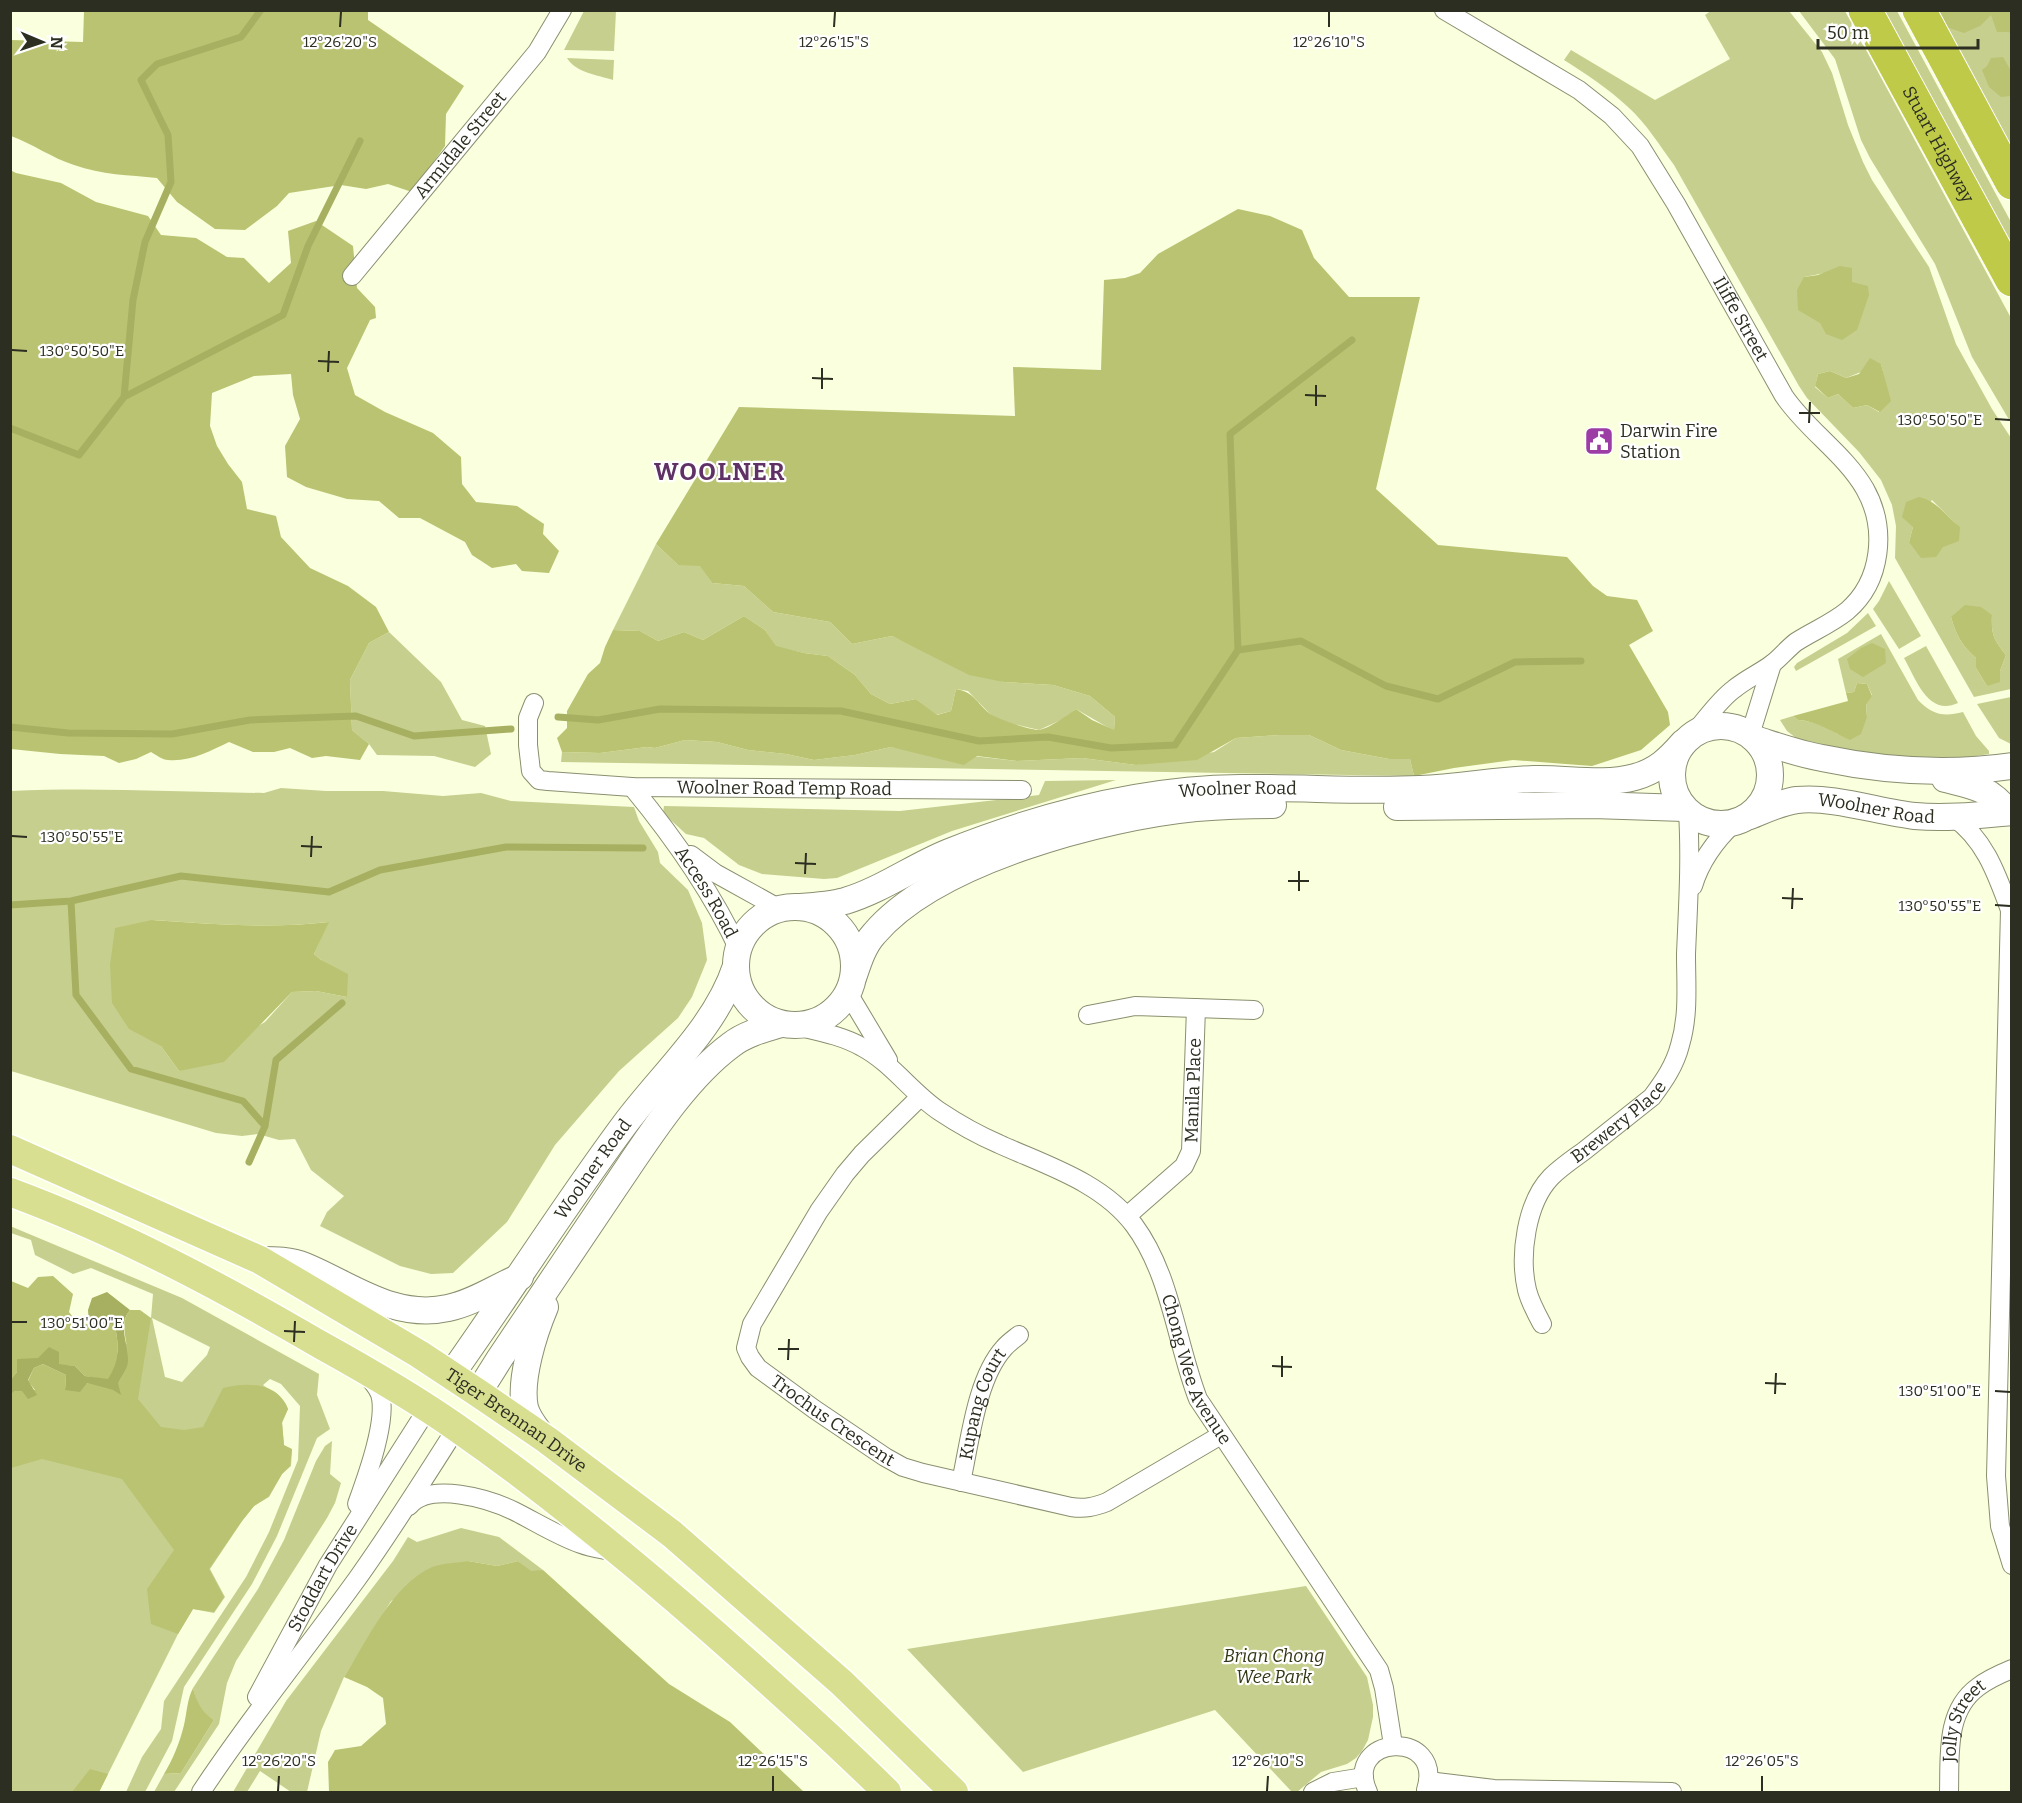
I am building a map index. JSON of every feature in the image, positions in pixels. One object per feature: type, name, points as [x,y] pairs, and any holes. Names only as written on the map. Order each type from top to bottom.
[{"type":"highway","name":"Stuart Highway","points":[[1865,10],[2012,280]]},
{"type":"highway","points":[[1919,10],[2012,183]]},
{"type":"main road","points":[[1753,737],[1766,754],[1769,765],[1770,777],[1764,800],[1741,820],[1723,824],[1698,819],[1686,810],[1675,793],[1672,781],[1675,756],[1689,738],[1708,727],[1723,725],[1737,728],[1753,737],[1821,758],[1874,767],[1934,772],[2012,766]]},
{"type":"main road","name":"Woolner Road","points":[[790,908],[846,900],[873,890],[947,853],[1046,818],[1152,794],[1241,788],[1421,789],[1537,779],[1611,781],[1637,777],[1659,767],[1689,738]]},
{"type":"main road","points":[[1914,771],[1987,791],[2000,801],[2010,815]]},
{"type":"main road","name":"Woolner Road","points":[[1741,820],[1788,801],[1807,799],[1917,816],[2010,815]]},
{"type":"main road","name":"Woolner Road","points":[[851,984],[862,953],[873,935],[895,913],[922,893],[984,862],[1098,825],[1194,808],[1241,806],[1593,805],[1686,810]]},
{"type":"main road","points":[[790,908],[815,910],[824,914],[839,927],[851,948],[854,965],[851,984],[837,1008],[829,1015],[807,1024],[787,1024],[761,1015],[748,1001],[740,985],[738,958],[745,935],[752,926],[765,915],[790,908]]},
{"type":"main road","name":"Woolner Road","points":[[451,1375],[624,1126],[711,1015],[725,994],[738,958]]},
{"type":"main road","name":"Woolner Road","points":[[478,1393],[650,1135],[703,1070],[733,1043],[745,1036],[787,1024]]},
{"type":"main road","name":"Tiger Brennan Drive","points":[[10,1149],[260,1260],[339,1306],[478,1393],[546,1440],[672,1534],[842,1683],[954,1792]]},
{"type":"main road","points":[[10,1192],[56,1209],[256,1307],[457,1427],[623,1554],[802,1711],[887,1792]]},
{"type":"main road","points":[[260,1260],[279,1260],[303,1265],[370,1298],[390,1305],[426,1310],[466,1303],[520,1277]]},
{"type":"main road","points":[[546,1440],[528,1417],[525,1396],[529,1355],[552,1280]]},
{"type":"main road","points":[[428,1408],[451,1375]]},
{"type":"main road","points":[[457,1427],[478,1393]]},
{"type":"street","name":"Armidale Street","points":[[352,276],[537,52],[562,10]]},
{"type":"street","name":"Iliffe Street","points":[[1444,10],[1579,90],[1612,116],[1640,146],[1676,204],[1784,396],[1801,418],[1855,475],[1870,500],[1878,526],[1875,567],[1867,584],[1849,609],[1832,622],[1792,645],[1772,664],[1732,689],[1689,738]]},
{"type":"street","points":[[1753,737],[1772,664]]},
{"type":"street","name":"Woolner Road Temp Road","points":[[534,703],[528,718],[528,744],[531,771],[539,780],[632,787],[1022,790]]},
{"type":"street","name":"Access Road","points":[[632,787],[670,835],[710,892],[738,958]]},
{"type":"street","points":[[1686,810],[1691,868],[1688,902]]},
{"type":"street","points":[[1953,817],[1968,829],[1983,849],[2011,907],[1996,1476],[2000,1526],[2012,1565]]},
{"type":"street","points":[[1688,902],[1694,881],[1718,838],[1741,820]]},
{"type":"street","name":"Access Road","points":[[670,835],[688,853],[715,873],[790,908]]},
{"type":"street","name":"Brewery Place","points":[[1542,1324],[1531,1304],[1526,1288],[1525,1238],[1530,1218],[1538,1197],[1551,1178],[1652,1097],[1665,1081],[1675,1062],[1684,1028],[1687,1004],[1688,902]]},
{"type":"street","name":"Chong Wee Avenue","points":[[851,984],[882,1052],[904,1080]]},
{"type":"street","points":[[1088,1015],[1135,1006],[1254,1010]]},
{"type":"street","name":"Manila Place","points":[[1127,1216],[1184,1166],[1191,1151],[1196,1008]]},
{"type":"street","name":"Chong Wee Avenue","points":[[787,1024],[826,1033],[855,1043],[876,1055],[920,1097],[965,1127],[1075,1178],[1104,1196],[1127,1216],[1154,1257],[1196,1394],[1221,1435],[1374,1662],[1384,1688],[1393,1745]]},
{"type":"street","name":"Trochus Crescent","points":[[920,1097],[862,1154],[819,1211],[752,1324],[746,1348],[758,1368],[885,1457],[913,1470],[1082,1509],[1094,1507],[1129,1490],[1221,1435]]},
{"type":"street","name":"Kupang Court","points":[[961,1482],[988,1373],[1004,1347],[1019,1335]]},
{"type":"street","points":[[346,1534],[372,1457],[379,1428],[381,1403],[380,1394],[369,1377],[348,1360]]},
{"type":"street","name":"Stoddart Drive","points":[[227,1752],[346,1534],[428,1408]]},
{"type":"street","name":"Stoddart Drive","points":[[201,1792],[227,1752],[356,1581],[401,1517],[457,1427]]},
{"type":"street","points":[[401,1517],[413,1502],[421,1497],[439,1493],[456,1494],[506,1507],[581,1544],[623,1554]]},
{"type":"street","name":"Jolly Street","points":[[1949,1792],[1952,1732],[1960,1707],[1978,1686],[2012,1669]]},
{"type":"street","points":[[1313,1792],[1333,1782],[1366,1785],[1365,1769],[1372,1755],[1393,1745],[1403,1746],[1419,1755],[1428,1771],[1426,1787],[1672,1792]]},
{"type":"green space","points":[[1712,10],[1789,11],[1822,52],[1832,73],[1848,125],[1863,162],[1872,180],[1929,267],[1956,344],[2011,438],[2011,689],[1974,697],[1895,558],[1896,526],[1892,505],[1881,480],[1859,452],[1807,398],[1799,386],[1674,165],[1652,135],[1635,113],[1621,100],[1564,60],[1571,50],[1655,100],[1730,59],[1705,15]],"holes":[[[1851,268],[1852,282],[1804,277]],[[1881,364],[1886,385],[1879,412],[1867,405],[1853,408],[1838,394],[1828,398],[1815,387],[1818,374],[1830,371],[1846,378]],[[1932,500],[1959,527],[1942,547],[1909,542],[1913,527]],[[1992,615],[1994,637],[2006,655],[2000,671],[1987,686],[1976,668],[1976,658],[1960,640],[1951,617]]]},
{"type":"green space","points":[[584,11],[616,11],[614,51],[564,50]]},
{"type":"green space","points":[[1799,11],[1845,11],[2011,318],[2011,423],[1972,357],[1935,264],[1861,140],[1835,59]]},
{"type":"green space","points":[[1885,11],[1897,11],[2011,222],[2011,247]]},
{"type":"green space","points":[[1938,11],[2011,11],[2011,146]]},
{"type":"green space","points":[[567,58],[614,60],[613,80],[582,70]]},
{"type":"green space","points":[[656,544],[678,565],[700,565],[712,583],[744,586],[773,612],[830,622],[852,644],[892,636],[1004,682],[1053,685],[1090,696],[1115,717],[1114,731],[1076,709],[1061,720],[1039,730],[998,720],[968,691],[956,689],[951,711],[936,715],[916,699],[890,704],[871,694],[855,675],[828,656],[776,647],[765,630],[744,616],[703,640],[684,632],[658,641],[640,631],[613,630]]},
{"type":"green space","points":[[1889,581],[1921,636],[1899,649],[1873,609]]},
{"type":"green space","points":[[1868,613],[1876,626],[1796,671],[1794,667],[1797,663],[1847,633]]},
{"type":"green space","points":[[389,632],[441,682],[462,720],[485,726],[491,754],[475,767],[434,756],[377,755],[369,744],[352,730],[350,680],[369,643]]},
{"type":"green space","points":[[1881,634],[1918,700],[1928,709],[1939,714],[1963,712],[1989,754],[1937,762],[1915,761],[1824,746],[1796,738],[1787,731],[1780,720],[1793,716],[1798,720],[1824,726],[1838,734],[1867,717],[1866,705],[1872,695],[1867,684],[1857,683],[1854,692],[1846,693],[1838,659]]},
{"type":"green space","points":[[1926,646],[1958,703],[1948,706],[1939,705],[1924,694],[1918,685],[1904,658]]},
{"type":"green space","points":[[2011,697],[2011,744],[1999,738],[1977,704]]},
{"type":"green space","points":[[1309,735],[1341,750],[1389,759],[1410,759],[1414,776],[561,762],[562,752],[600,753],[655,748],[685,740],[717,742],[748,750],[814,760],[855,755],[891,747],[1017,761],[1082,758],[1136,765],[1214,752],[1236,738]]},
{"type":"green space","points":[[1116,780],[952,831],[837,878],[824,879],[762,874],[739,865],[704,838],[686,834],[663,813],[664,806],[900,811],[1039,795],[1045,781]]},
{"type":"green space","points":[[281,788],[383,791],[443,796],[481,793],[511,801],[634,807],[639,821],[658,852],[660,863],[688,890],[702,923],[707,960],[692,997],[678,1018],[619,1071],[555,1145],[507,1222],[453,1273],[431,1274],[400,1266],[320,1226],[327,1212],[344,1196],[311,1170],[295,1139],[279,1140],[258,1134],[242,1136],[216,1133],[11,1071],[11,791],[264,793]],"holes":[[[153,920],[262,925],[328,922],[314,954],[321,960],[347,997],[316,991],[292,992],[265,1022],[179,1071],[161,1046]]]},
{"type":"green space","points":[[10,1226],[182,1298],[319,1374],[317,1395],[330,1429],[317,1438],[277,1536],[252,1584],[184,1687],[172,1741],[145,1792],[126,1792],[142,1757],[161,1729],[164,1701],[246,1577],[269,1532],[298,1460],[300,1406],[281,1384],[270,1379],[263,1385],[281,1398],[288,1409],[282,1423],[284,1446],[292,1450],[291,1466],[282,1474],[269,1497],[254,1506],[242,1521],[210,1569],[225,1597],[214,1613],[193,1609],[178,1634],[99,1792],[11,1792],[11,1395],[80,1392],[151,1318],[153,1294],[91,1268],[73,1274],[35,1255],[31,1240],[11,1233]],"holes":[[[152,1318],[210,1347],[207,1355],[182,1382],[165,1377]]]},
{"type":"green space","points":[[332,1441],[330,1474],[341,1483],[335,1503],[236,1661],[227,1683],[219,1724],[174,1792],[154,1792],[164,1774],[181,1773],[214,1720],[199,1706],[193,1688],[258,1589],[284,1540],[316,1461],[325,1446]]},
{"type":"green space","points":[[461,1528],[499,1537],[543,1570],[532,1573],[518,1561],[497,1566],[468,1561],[391,1601],[344,1677],[321,1731],[307,1792],[291,1792],[260,1771],[247,1792],[233,1792],[286,1701],[393,1561],[408,1537],[417,1542]]},
{"type":"green space","name":"Brian Chong Wee Park","points":[[1306,1586],[1367,1677],[1373,1717],[1368,1740],[1356,1758],[1347,1764],[1321,1772],[1297,1792],[1292,1792],[1215,1710],[1023,1772],[907,1649]]},
{"type":"shaded area","points":[[84,11],[368,11],[368,20],[464,86],[446,114],[445,146],[412,192],[388,184],[366,189],[341,185],[289,193],[277,206],[245,230],[215,229],[177,202],[157,178],[84,168],[58,159],[11,136],[11,40],[83,42]]},
{"type":"shaded area","points":[[1929,11],[2011,11],[2011,35],[2009,32],[1997,32],[1991,15],[1980,26],[1964,33],[1937,24]]},
{"type":"shaded area","points":[[2003,57],[2011,71],[2011,96],[2001,97],[1989,87],[1982,70],[1991,58]]},
{"type":"shaded area","points":[[10,170],[61,183],[96,202],[148,216],[161,235],[196,238],[227,257],[244,258],[269,283],[291,263],[288,231],[316,221],[353,246],[357,288],[375,307],[376,318],[370,320],[347,368],[355,395],[385,412],[433,433],[461,457],[462,484],[476,502],[517,506],[544,524],[543,534],[559,551],[549,573],[522,571],[516,564],[492,568],[472,555],[465,542],[420,518],[399,518],[379,501],[347,499],[306,487],[287,477],[285,446],[300,419],[293,395],[291,374],[254,376],[212,393],[210,426],[217,446],[242,482],[247,509],[276,516],[281,537],[310,568],[348,586],[376,607],[389,632],[369,643],[350,680],[352,730],[369,744],[360,760],[326,756],[312,758],[290,748],[274,752],[253,752],[229,742],[200,755],[184,759],[166,760],[151,752],[119,763],[104,756],[11,749]]},
{"type":"shaded area","points":[[1238,209],[1270,216],[1302,230],[1314,258],[1349,297],[1420,297],[1376,489],[1438,545],[1567,557],[1593,586],[1607,596],[1637,600],[1653,631],[1629,645],[1668,712],[1670,725],[1641,750],[1592,766],[1513,760],[1414,776],[1410,759],[1389,759],[1341,750],[1309,735],[1236,738],[1197,760],[1136,765],[1082,758],[1017,761],[977,756],[964,765],[891,747],[855,755],[814,760],[748,750],[717,742],[685,740],[655,748],[600,753],[562,752],[557,738],[567,728],[567,711],[588,674],[600,663],[613,630],[640,631],[658,641],[684,632],[703,640],[744,616],[765,630],[776,646],[828,656],[855,675],[871,694],[890,704],[916,699],[937,715],[951,711],[956,689],[971,695],[992,715],[1028,728],[1038,730],[1047,727],[1076,709],[1092,720],[1114,730],[1115,717],[1090,696],[1053,685],[1004,682],[969,675],[892,636],[852,644],[830,622],[773,612],[744,586],[712,583],[700,566],[678,565],[656,544],[739,407],[1015,416],[1013,367],[1101,370],[1104,280],[1125,278],[1140,273],[1158,254]]},
{"type":"shaded area","points":[[1840,266],[1852,268],[1852,282],[1868,286],[1869,295],[1857,330],[1842,340],[1826,334],[1820,323],[1798,310],[1797,290],[1804,277],[1818,275]]},
{"type":"shaded area","points":[[1870,358],[1881,364],[1891,401],[1880,412],[1867,405],[1853,408],[1838,394],[1828,398],[1815,386],[1818,374],[1830,371],[1846,378],[1859,374]]},
{"type":"shaded area","points":[[1919,497],[1936,505],[1960,527],[1959,541],[1943,547],[1936,557],[1921,558],[1909,542],[1913,527],[1902,517],[1906,502]]},
{"type":"shaded area","points":[[1965,605],[1981,607],[1992,615],[1994,637],[2006,655],[2000,671],[2000,682],[1987,686],[1976,668],[1976,658],[1957,635],[1951,617]]},
{"type":"shaded area","points":[[1872,643],[1885,649],[1886,663],[1863,677],[1850,669],[1847,659]]},
{"type":"shaded area","points":[[1857,683],[1867,684],[1872,696],[1866,705],[1867,717],[1861,734],[1850,740],[1793,716],[1848,701],[1846,693],[1854,692]]},
{"type":"shaded area","points":[[152,920],[263,925],[329,922],[314,954],[348,974],[347,997],[316,991],[292,992],[224,1062],[179,1071],[161,1046],[129,1029],[112,1003],[110,965],[115,928]]},
{"type":"shaded area","points":[[53,1276],[73,1294],[69,1312],[76,1321],[90,1325],[99,1319],[115,1326],[118,1353],[108,1380],[85,1376],[75,1366],[59,1365],[38,1358],[17,1372],[11,1379],[11,1281],[28,1288],[38,1277]]},
{"type":"shaded area","points":[[107,1292],[130,1310],[124,1322],[128,1361],[118,1383],[121,1395],[113,1390],[87,1383],[80,1392],[65,1390],[66,1375],[43,1364],[34,1368],[28,1380],[37,1395],[28,1399],[22,1391],[15,1391],[11,1394],[11,1379],[17,1372],[17,1359],[38,1358],[49,1347],[59,1352],[59,1364],[75,1366],[85,1376],[108,1379],[115,1366],[118,1353],[115,1326],[99,1319],[89,1324],[88,1310],[92,1298]]},
{"type":"shaded area","points":[[130,1310],[140,1310],[151,1318],[138,1399],[161,1427],[184,1430],[203,1427],[223,1388],[232,1386],[251,1385],[269,1389],[277,1393],[288,1409],[282,1422],[284,1445],[292,1449],[290,1466],[282,1474],[269,1496],[254,1506],[242,1521],[209,1569],[224,1597],[214,1612],[193,1609],[178,1634],[151,1624],[147,1589],[174,1550],[122,1479],[42,1459],[11,1468],[10,1394],[15,1391],[35,1390],[28,1381],[34,1368],[43,1364],[66,1375],[65,1390],[87,1383],[113,1390],[128,1364],[124,1328]]},
{"type":"shaded area","points":[[468,1561],[497,1566],[518,1561],[531,1571],[543,1570],[669,1684],[730,1722],[804,1792],[329,1792],[328,1762],[335,1750],[361,1746],[386,1724],[383,1698],[367,1687],[344,1677],[371,1631],[393,1600],[418,1575],[432,1567]]},
{"type":"shaded area","points":[[193,1688],[200,1706],[214,1720],[181,1773],[164,1774],[180,1738]]},
{"type":"shaded area","points":[[90,1769],[108,1774],[99,1792],[72,1792]]},
{"type":"waterway","points":[[124,397],[133,300],[145,242],[171,182],[168,135],[141,80],[157,64],[241,37],[261,10]]},
{"type":"waterway","points":[[10,428],[79,455],[124,397],[283,315],[308,246],[360,141]]},
{"type":"waterway","points":[[1238,650],[1230,434],[1352,340]]},
{"type":"waterway","points":[[558,717],[598,720],[660,709],[841,711],[979,741],[1048,737],[1111,748],[1175,745],[1238,650],[1301,641],[1386,686],[1438,699],[1515,662],[1581,661]]},
{"type":"waterway","points":[[10,727],[68,733],[172,734],[250,720],[356,716],[414,736],[511,729]]},
{"type":"waterway","points":[[10,905],[71,901],[181,876],[329,892],[380,870],[506,847],[643,848]]},
{"type":"waterway","points":[[71,901],[76,995],[131,1069],[243,1101],[265,1126]]},
{"type":"waterway","points":[[249,1162],[265,1126],[276,1060],[342,1003]]},
{"type":"place","name":"Darwin Fire Station","points":[[1599,441]]},
{"type":"district","name":"WOOLNER","points":[[720,472]]}]
